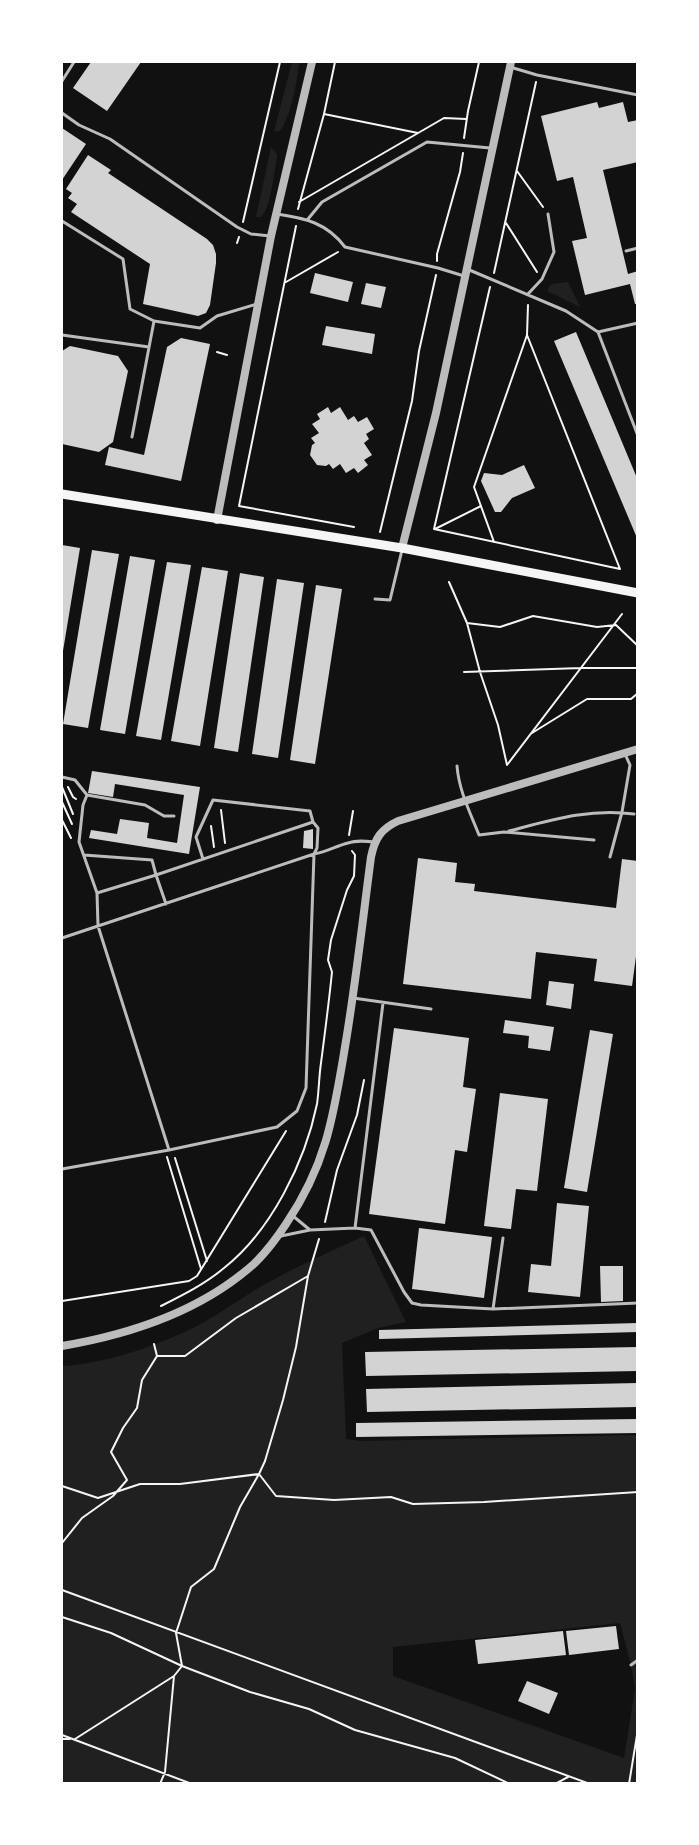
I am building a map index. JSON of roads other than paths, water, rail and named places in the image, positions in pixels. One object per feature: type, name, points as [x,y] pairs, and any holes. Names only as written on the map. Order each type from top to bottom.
[{"type":"main road","points":[[62,494],[402,548],[638,593]]},
{"type":"street","points":[[217,520],[271,236],[312,62]]},
{"type":"street","points":[[402,548],[435,413],[510,64]]},
{"type":"street","points":[[62,1346],[92,1341],[180,1311],[249,1269],[277,1237],[292,1215],[319,1163],[334,1117],[374,842],[385,827],[398,821],[638,749]]},
{"type":"lane","points":[[62,81],[74,62]]},
{"type":"lane","points":[[510,64],[537,75],[638,95]]},
{"type":"lane","points":[[62,113],[79,125],[110,139],[241,229],[250,234],[271,236]]},
{"type":"lane","points":[[308,219],[322,202],[427,142],[492,148]]},
{"type":"lane","points":[[277,214],[308,219],[335,234],[345,247],[492,279],[566,311],[598,332],[638,436]]},
{"type":"lane","points":[[528,294],[542,279],[554,252],[548,214]]},
{"type":"lane","points":[[62,221],[123,260],[130,309],[154,321],[200,328],[217,316],[259,303]]},
{"type":"lane","points":[[626,251],[638,248]]},
{"type":"lane","points":[[132,437],[154,321]]},
{"type":"lane","points":[[598,332],[638,323]]},
{"type":"lane","points":[[62,335],[149,347]]},
{"type":"lane","points":[[375,599],[390,600],[402,548]]},
{"type":"lane","points":[[610,857],[622,812],[630,765],[624,753]]},
{"type":"lane","points":[[457,766],[458,779],[465,801],[479,835],[504,832],[566,816],[604,811],[634,813]]},
{"type":"lane","points":[[63,777],[75,780],[87,795],[145,805],[164,816],[174,816]]},
{"type":"lane","points":[[87,795],[83,805],[79,842],[97,893],[98,926],[169,1150]]},
{"type":"lane","points":[[62,1169],[169,1150],[277,1127],[297,1112],[306,1088],[314,854],[318,848],[318,828],[313,822],[310,811],[213,800],[196,837],[203,859]]},
{"type":"lane","points":[[97,893],[313,822]]},
{"type":"lane","points":[[504,832],[594,840]]},
{"type":"lane","points":[[62,938],[314,854],[324,853],[347,843],[374,842]]},
{"type":"lane","points":[[84,855],[152,861],[166,904]]},
{"type":"lane","points":[[353,998],[431,1009]]},
{"type":"lane","points":[[355,1228],[382,1003]]},
{"type":"lane","points":[[292,1215],[310,1230]]},
{"type":"lane","points":[[277,1237],[310,1230],[355,1228],[371,1230],[404,1292],[412,1303],[421,1305],[494,1309],[638,1303]]},
{"type":"lane","points":[[494,1309],[503,1238]]},
{"type":"lane","points":[[632,1665],[638,1660]]}]
